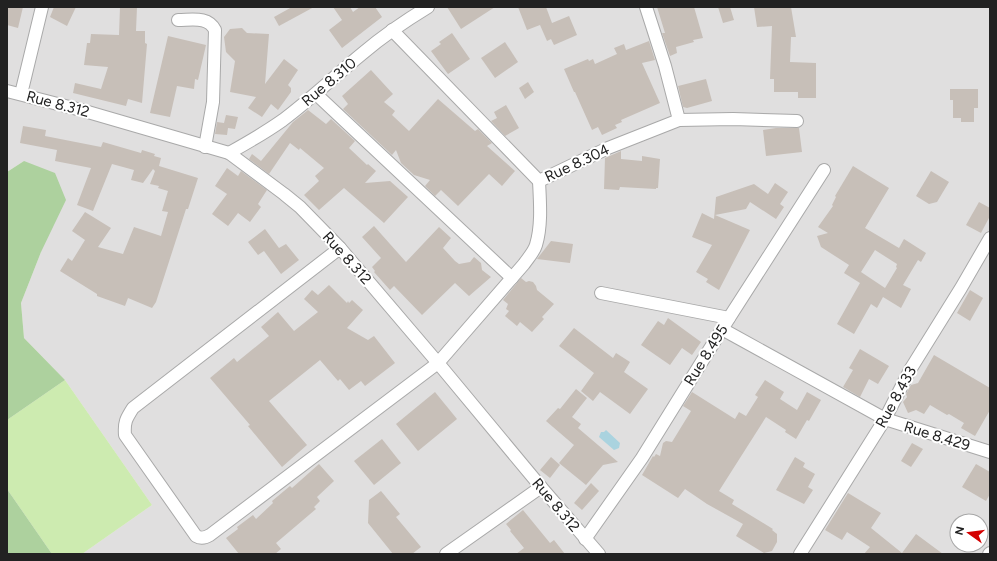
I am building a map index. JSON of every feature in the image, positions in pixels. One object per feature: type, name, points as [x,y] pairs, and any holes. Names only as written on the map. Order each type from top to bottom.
[{"type":"street","points":[[21,94],[42,7]]},
{"type":"street","name":"Rue 8.310","points":[[229,153],[284,120],[392,30],[428,7]]},
{"type":"street","points":[[646,7],[665,66],[679,120],[733,119],[797,121]]},
{"type":"street","points":[[178,20],[204,20],[213,26],[215,30],[213,102],[205,146]]},
{"type":"street","name":"Rue 8.304","points":[[392,30],[538,181],[608,148],[679,120]]},
{"type":"street","name":"Rue 8.312","points":[[7,91],[89,112],[229,153],[300,207],[340,248],[599,554]]},
{"type":"street","points":[[316,94],[512,278]]},
{"type":"street","name":"Rue 8.495","points":[[585,539],[642,458],[722,329],[824,170]]},
{"type":"street","points":[[340,248],[133,408],[126,418],[124,425],[125,435],[196,536],[200,538],[206,538],[438,363],[524,264],[536,246],[540,226],[538,181]]},
{"type":"street","name":"Rue 8.433","points":[[800,554],[885,419],[910,370],[990,238]]},
{"type":"street","points":[[601,293],[729,318]]},
{"type":"street","name":"Rue 8.429","points":[[722,329],[885,419],[990,452]]},
{"type":"street","points":[[446,554],[541,487]]},
{"type":"shaded area","points":[[7,7],[990,7],[990,554],[82,554],[152,505],[65,380],[24,338],[21,303],[41,252],[24,161],[7,172]]},
{"type":"green space","points":[[24,161],[55,173],[66,200],[41,252],[21,303],[24,338],[65,380],[7,420],[7,172]]},
{"type":"green space","points":[[65,380],[152,505],[82,554],[52,554],[7,489],[7,420]]},
{"type":"green space","points":[[7,489],[52,554],[7,554]]},
{"type":"water","points":[[606,430],[620,443],[619,448],[614,450],[599,437],[601,432]]},
{"type":"building","points":[[7,7],[23,7],[18,28],[7,25]]},
{"type":"building","points":[[54,7],[76,7],[67,26],[50,17]]},
{"type":"building","points":[[120,7],[137,7],[136,31],[145,31],[145,43],[147,44],[142,103],[128,99],[126,106],[73,93],[75,83],[101,89],[108,67],[84,65],[87,43],[90,43],[91,34],[119,35]]},
{"type":"building","points":[[292,7],[314,7],[279,26],[274,17]]},
{"type":"building","points":[[333,7],[350,7],[353,12],[360,7],[375,7],[382,17],[342,48],[329,30],[342,20]]},
{"type":"building","points":[[447,7],[495,7],[461,29]]},
{"type":"building","points":[[518,7],[546,7],[552,23],[569,16],[577,35],[554,45],[551,39],[547,41],[540,25],[527,30]]},
{"type":"building","points":[[657,7],[694,7],[703,38],[693,40],[694,42],[676,47],[677,53],[670,56],[662,33],[665,33]]},
{"type":"building","points":[[718,7],[730,7],[734,20],[723,23]]},
{"type":"building","points":[[754,7],[791,7],[796,37],[791,37],[790,62],[816,63],[816,98],[798,98],[798,92],[774,92],[774,79],[770,79],[772,26],[757,27]]},
{"type":"building","points":[[242,28],[247,33],[269,34],[265,84],[284,59],[298,70],[288,85],[291,88],[291,92],[278,110],[271,104],[262,117],[248,108],[256,97],[230,92],[235,61],[226,52],[224,37],[230,29]]},
{"type":"building","points":[[452,33],[470,59],[448,74],[431,51],[441,44],[439,42]]},
{"type":"building","points":[[168,36],[206,45],[198,80],[195,79],[194,89],[177,86],[170,117],[150,113]]},
{"type":"building","points":[[649,41],[655,60],[642,63],[660,103],[621,120],[622,122],[615,125],[617,128],[602,135],[598,127],[592,130],[564,69],[588,59],[589,61],[593,59],[595,64],[617,54],[614,48],[624,44],[626,50]]},
{"type":"building","points":[[505,42],[518,62],[495,78],[481,58]]},
{"type":"building","points":[[371,70],[393,94],[384,102],[395,111],[392,115],[409,131],[438,99],[475,131],[478,129],[492,143],[487,146],[515,171],[502,186],[489,174],[458,206],[441,190],[435,196],[425,186],[430,180],[414,175],[401,163],[396,150],[392,155],[343,109],[348,104],[342,96]]},
{"type":"building","points":[[706,79],[712,101],[687,108],[683,107],[678,86]]},
{"type":"building","points":[[528,82],[534,92],[525,99],[519,88]]},
{"type":"building","points":[[950,89],[978,89],[978,108],[974,108],[974,122],[961,122],[961,118],[953,118],[953,100],[950,100]]},
{"type":"building","points":[[506,105],[519,128],[505,136],[491,121],[497,118],[494,112]]},
{"type":"building","points":[[308,110],[326,124],[331,119],[355,141],[349,148],[367,165],[368,164],[376,171],[365,183],[390,181],[408,197],[384,223],[344,188],[319,210],[304,195],[319,181],[315,176],[324,168],[300,148],[299,150],[290,143],[269,174],[249,159],[252,154],[261,161],[293,122]]},
{"type":"building","points":[[226,115],[238,117],[235,129],[228,128],[227,135],[215,134],[217,122],[224,123]]},
{"type":"building","points":[[23,126],[46,130],[45,136],[101,147],[103,142],[141,153],[142,150],[155,154],[154,156],[161,158],[159,166],[198,178],[188,209],[186,209],[156,302],[152,308],[128,298],[125,306],[97,296],[97,294],[60,271],[68,258],[72,261],[85,240],[72,231],[85,212],[111,228],[98,247],[123,254],[134,227],[161,236],[168,212],[162,211],[168,191],[158,188],[159,186],[150,184],[155,171],[153,169],[143,183],[131,180],[134,170],[112,164],[93,211],[77,205],[91,168],[55,161],[57,150],[20,143]]},
{"type":"building","points":[[776,128],[799,128],[802,152],[766,156],[763,130]]},
{"type":"building","points":[[621,151],[621,159],[642,161],[642,156],[660,159],[658,188],[620,187],[619,190],[604,189],[605,158]]},
{"type":"building","points":[[853,166],[889,188],[865,228],[899,248],[904,239],[926,253],[921,262],[918,260],[903,285],[911,289],[901,308],[883,297],[877,308],[871,304],[854,334],[837,324],[860,283],[844,273],[849,265],[821,247],[817,236],[828,233],[818,227],[833,206],[835,196]],"holes":[[[875,250],[897,264],[897,268],[885,288],[861,272]]]},
{"type":"building","points":[[227,168],[238,176],[241,171],[267,190],[258,204],[261,207],[250,222],[238,213],[228,226],[212,214],[227,194],[215,186]]},
{"type":"building","points":[[931,171],[949,182],[937,202],[929,204],[916,196]]},
{"type":"building","points":[[775,183],[788,192],[780,204],[784,207],[776,219],[750,202],[746,209],[715,215],[750,230],[719,290],[706,282],[708,279],[696,272],[712,245],[692,237],[702,213],[714,219],[716,197],[754,184],[768,194]]},
{"type":"building","points":[[979,202],[990,208],[990,216],[981,233],[966,225]]},
{"type":"building","points":[[374,226],[406,262],[439,227],[451,238],[443,248],[455,261],[459,264],[470,262],[474,257],[481,263],[482,270],[491,277],[469,296],[455,283],[422,315],[394,286],[390,290],[374,272],[375,271],[372,267],[381,258],[362,237]]},
{"type":"building","points":[[265,229],[279,248],[286,244],[299,260],[281,274],[264,251],[258,255],[248,242]]},
{"type":"building","points":[[551,241],[573,244],[570,263],[537,259]]},
{"type":"building","points":[[521,278],[526,282],[533,282],[537,290],[554,304],[542,317],[544,319],[532,332],[520,322],[517,326],[505,316],[509,311],[506,309],[508,304],[503,300]]},
{"type":"building","points":[[329,285],[347,303],[348,301],[349,303],[352,300],[363,310],[347,328],[368,340],[374,336],[395,363],[365,386],[361,381],[349,390],[340,379],[338,381],[320,360],[269,401],[307,445],[282,467],[248,426],[250,425],[210,378],[234,358],[237,362],[269,336],[261,327],[278,312],[294,331],[318,312],[304,299],[312,290],[318,295]]},
{"type":"building","points":[[970,290],[983,298],[970,321],[957,313]]},
{"type":"building","points":[[668,318],[701,342],[692,355],[682,348],[670,365],[641,345],[658,321],[664,325]]},
{"type":"building","points":[[574,328],[613,358],[616,353],[630,362],[624,372],[648,389],[630,414],[600,392],[593,401],[581,391],[594,373],[559,346]]},
{"type":"building","points":[[860,349],[889,366],[878,384],[869,379],[860,397],[843,387],[853,370],[849,368]]},
{"type":"building","points":[[934,355],[990,388],[990,410],[975,436],[961,428],[964,423],[930,405],[924,414],[916,410],[908,413],[903,402],[907,397],[906,394],[911,385],[918,383]]},
{"type":"building","points":[[765,380],[784,392],[780,399],[797,410],[807,392],[821,400],[809,421],[807,420],[796,439],[785,432],[786,430],[766,417],[719,491],[734,500],[732,504],[773,529],[772,530],[777,534],[777,542],[772,551],[764,553],[736,536],[743,524],[707,504],[685,489],[678,498],[642,475],[653,456],[654,457],[656,454],[660,456],[663,443],[666,441],[672,442],[691,411],[683,406],[692,392],[735,419],[739,412],[746,416],[758,397],[755,395]]},
{"type":"building","points":[[576,389],[587,398],[572,417],[581,424],[578,428],[618,462],[603,465],[586,485],[559,463],[574,445],[546,421],[558,408],[560,409]]},
{"type":"building","points":[[435,392],[457,419],[418,451],[396,424]]},
{"type":"building","points":[[382,439],[401,463],[374,485],[354,461]]},
{"type":"building","points":[[912,443],[923,449],[911,467],[901,461]]},
{"type":"building","points":[[551,457],[560,465],[550,478],[540,470]]},
{"type":"building","points":[[795,457],[805,463],[803,467],[815,474],[808,487],[813,490],[804,504],[776,490]]},
{"type":"building","points":[[319,464],[334,481],[317,497],[320,501],[314,507],[316,509],[276,543],[281,549],[275,554],[239,554],[226,538],[238,529],[237,527],[253,515],[256,519],[273,503],[272,501],[290,486],[292,488]]},
{"type":"building","points":[[976,464],[990,472],[990,494],[986,501],[962,487]]},
{"type":"building","points":[[591,483],[599,491],[582,510],[574,503]]},
{"type":"building","points":[[381,491],[400,514],[396,517],[421,547],[412,554],[393,554],[368,523],[369,500]]},
{"type":"building","points":[[848,493],[881,513],[871,528],[902,553],[916,534],[943,554],[864,554],[870,547],[847,532],[842,540],[825,530]]},
{"type":"building","points":[[523,510],[550,543],[554,540],[565,554],[516,554],[524,548],[506,524]]}]
